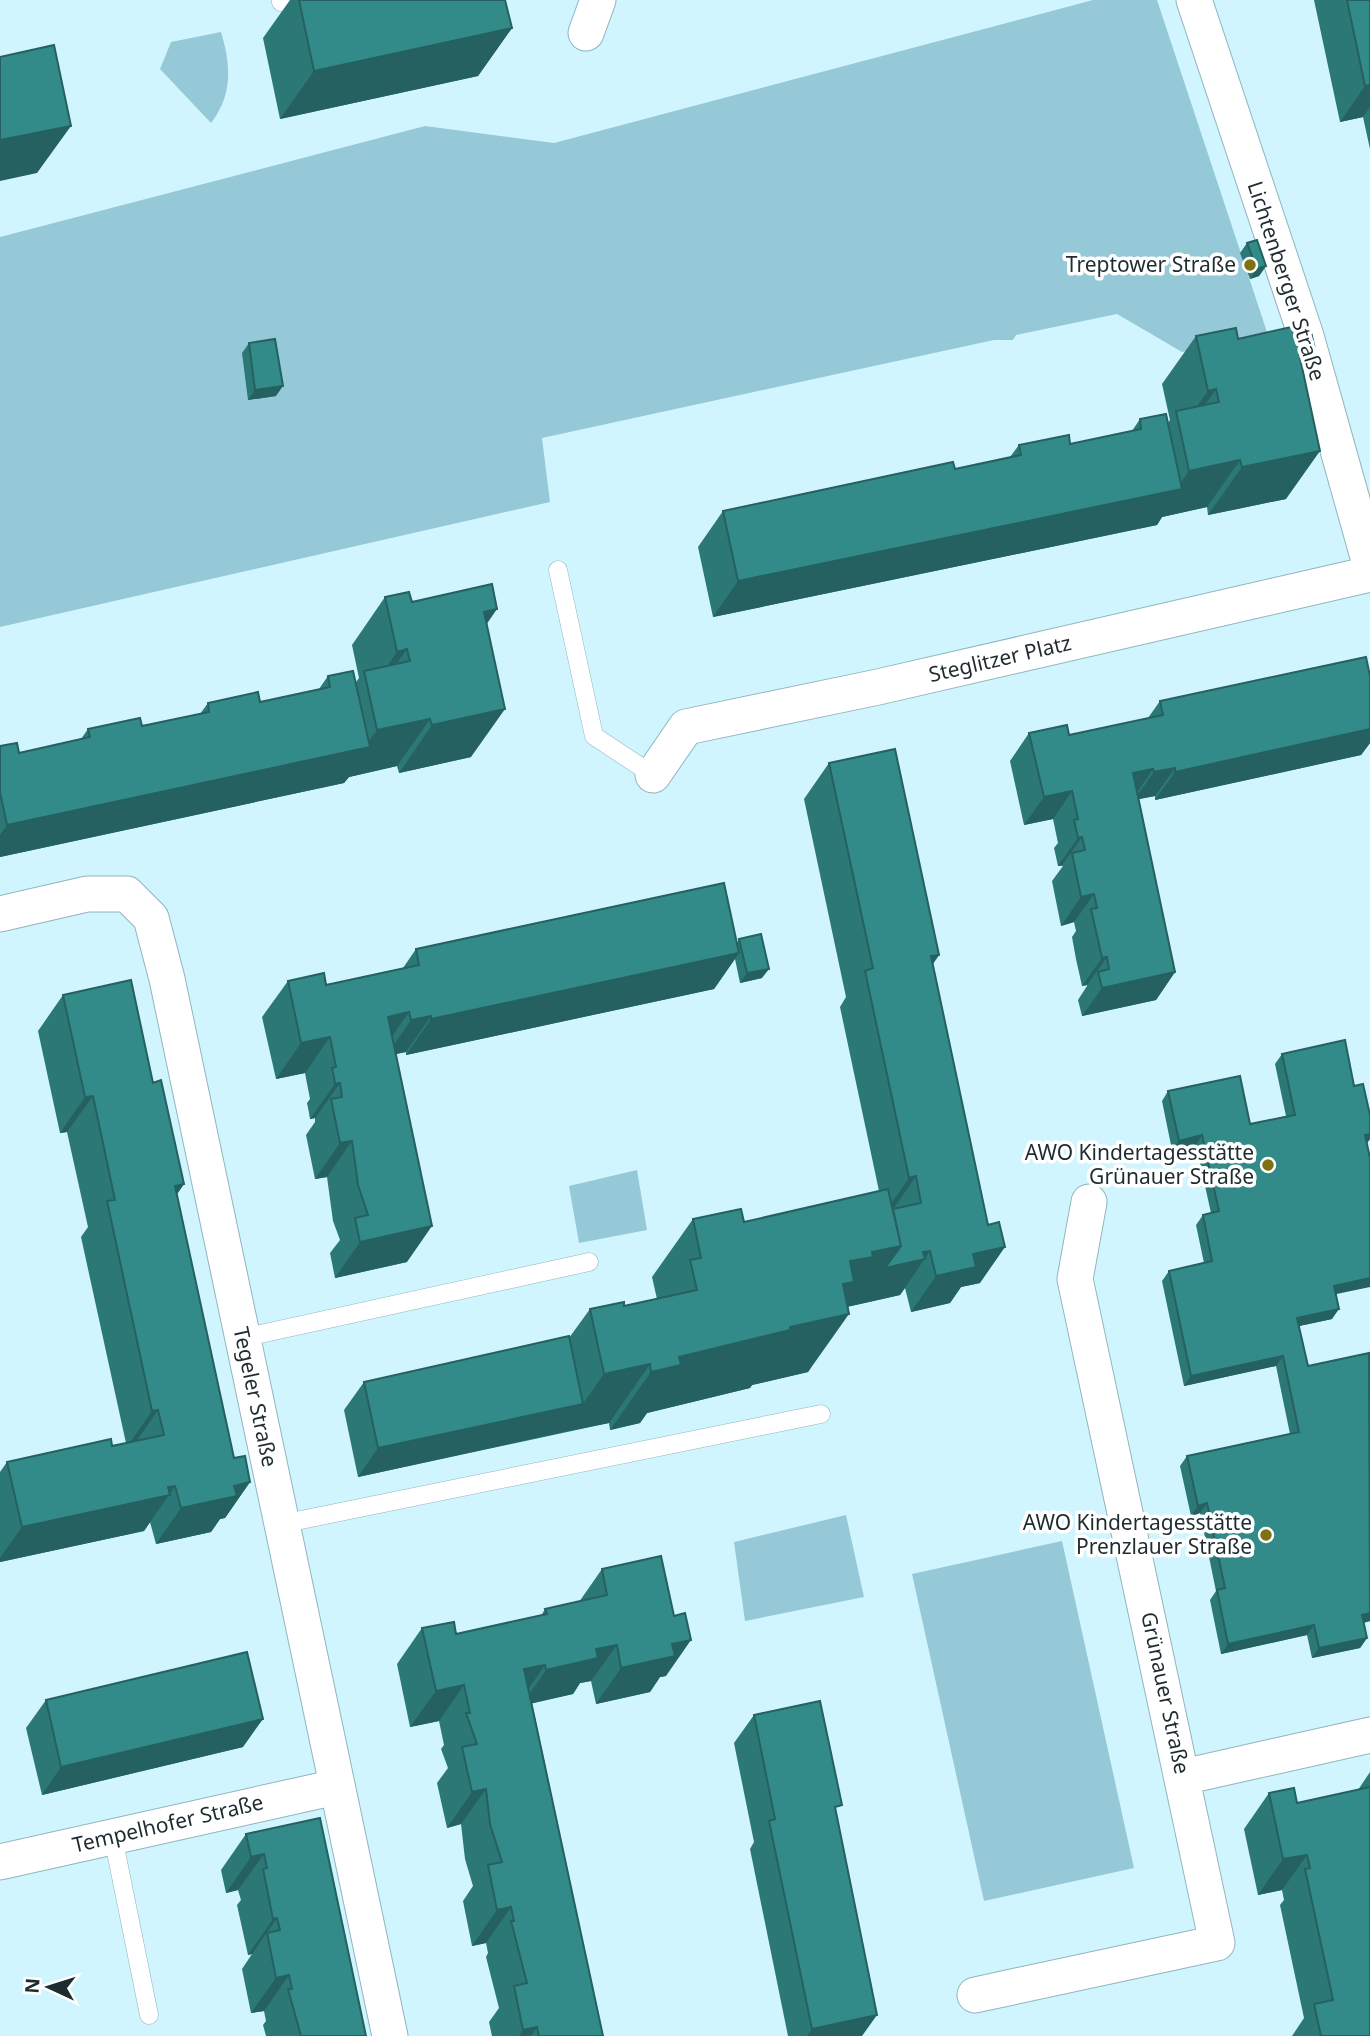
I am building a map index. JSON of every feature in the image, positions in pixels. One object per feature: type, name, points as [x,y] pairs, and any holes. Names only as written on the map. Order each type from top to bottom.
[{"type":"street","points":[[586,33],[598,0]]},
{"type":"street","name":"Lichtenberger Straße","points":[[1194,0],[1303,326],[1370,564]]},
{"type":"street","name":"Steglitzer Platz","points":[[653,775],[686,727],[878,687],[1370,574]]},
{"type":"street","name":"Tegeler Straße","points":[[0,914],[87,894],[127,894],[151,918],[390,2036]]},
{"type":"street","name":"Grünauer Straße","points":[[975,1995],[1217,1942],[1075,1279],[1089,1202]]},
{"type":"street","points":[[1183,1777],[1370,1735]]},
{"type":"street","name":"Tempelhofer Straße","points":[[0,1862],[336,1787]]},
{"type":"lane","points":[[558,570],[594,736],[653,775]]},
{"type":"lane","points":[[242,1338],[589,1262]]},
{"type":"lane","points":[[281,1524],[821,1414]]},
{"type":"lane","points":[[113,1837],[149,2015]]},
{"type":"shaded area","points":[[1093,0],[1157,0],[1268,335],[1182,352],[1117,314],[1016,335],[1013,340],[994,340],[542,438],[550,502],[0,627],[0,237],[425,126],[554,143]]},
{"type":"shaded area","points":[[221,32],[227,56],[228,79],[223,101],[211,123],[160,69],[171,42]]},
{"type":"shaded area","points":[[637,1170],[647,1230],[579,1243],[569,1186]]},
{"type":"shaded area","points":[[846,1515],[864,1597],[745,1621],[734,1542]]},
{"type":"shaded area","points":[[1062,1541],[1134,1868],[984,1901],[912,1574]]},
{"type":"building","points":[[299,0],[505,0],[512,28],[314,71]]},
{"type":"building","points":[[1347,0],[1370,0],[1370,85],[1365,86]]},
{"type":"building","points":[[54,45],[71,126],[0,140],[0,57]]},
{"type":"building","points":[[1257,240],[1266,266],[1257,269],[1247,243]]},
{"type":"building","points":[[1309,323],[1315,349],[1299,353],[1320,451],[1242,467],[1240,460],[1189,471],[1176,411],[1219,402],[1216,389],[1208,391],[1196,336],[1236,328],[1238,339]]},
{"type":"building","points":[[275,339],[283,386],[255,390],[249,343]]},
{"type":"building","points":[[1166,414],[1182,489],[738,581],[723,511],[953,462],[955,469],[1021,455],[1019,445],[1069,435],[1070,444],[1141,429],[1140,419]]},
{"type":"building","points":[[492,584],[497,609],[484,612],[505,709],[432,725],[430,719],[377,730],[364,671],[410,661],[407,649],[397,652],[385,597],[409,592],[412,602]]},
{"type":"building","points":[[1366,657],[1370,676],[1370,729],[1175,772],[1175,768],[1133,773],[1175,972],[1102,988],[1098,972],[1109,969],[1107,957],[1102,958],[1091,909],[1097,908],[1094,894],[1081,897],[1072,853],[1085,850],[1082,837],[1078,838],[1074,820],[1078,819],[1072,791],[1044,797],[1029,733],[1067,725],[1069,735],[1163,715],[1160,701]]},
{"type":"building","points":[[353,671],[370,747],[7,825],[0,792],[0,746],[17,743],[19,753],[90,737],[88,729],[140,718],[142,726],[209,712],[208,703],[258,692],[260,702],[330,687],[328,676]]},
{"type":"building","points":[[895,749],[939,955],[931,956],[988,1225],[999,1222],[1005,1247],[973,1254],[976,1267],[936,1276],[930,1251],[923,1252],[925,1259],[885,1268],[901,1246],[893,1209],[921,1203],[916,1176],[909,1178],[865,971],[873,968],[829,763]]},
{"type":"building","points":[[724,883],[739,953],[431,1019],[431,1016],[411,1020],[409,1012],[388,1017],[432,1226],[360,1242],[355,1218],[368,1215],[358,1185],[352,1141],[340,1143],[331,1099],[342,1097],[340,1083],[335,1084],[332,1068],[336,1067],[330,1037],[301,1043],[288,981],[324,973],[326,985],[419,965],[416,949]]},
{"type":"building","points":[[761,934],[769,969],[747,973],[739,939]]},
{"type":"building","points":[[131,980],[153,1083],[161,1080],[184,1184],[175,1186],[234,1458],[245,1456],[250,1482],[234,1486],[237,1496],[181,1508],[175,1486],[168,1487],[170,1495],[22,1527],[7,1462],[111,1439],[112,1446],[164,1435],[158,1410],[152,1411],[107,1201],[115,1200],[93,1096],[85,1097],[63,995]]},
{"type":"building","points":[[1345,1040],[1354,1086],[1363,1084],[1370,1115],[1370,1134],[1365,1135],[1370,1158],[1370,1278],[1334,1286],[1339,1309],[1297,1318],[1308,1366],[1369,1353],[1370,1613],[1362,1615],[1367,1638],[1319,1648],[1314,1625],[1228,1644],[1217,1590],[1225,1588],[1207,1503],[1198,1506],[1187,1456],[1299,1432],[1283,1356],[1191,1376],[1169,1271],[1212,1261],[1203,1215],[1219,1211],[1202,1135],[1179,1141],[1168,1091],[1240,1076],[1250,1124],[1295,1115],[1282,1054]]},
{"type":"building","points":[[888,1189],[901,1246],[872,1252],[873,1257],[850,1261],[854,1282],[843,1284],[849,1314],[679,1357],[681,1365],[651,1372],[650,1364],[604,1374],[590,1309],[624,1302],[624,1306],[697,1290],[690,1260],[701,1258],[693,1219],[741,1209],[744,1222]]},
{"type":"building","points":[[569,1336],[583,1404],[378,1448],[364,1382]]},
{"type":"building","points":[[661,1556],[674,1616],[685,1613],[691,1640],[672,1644],[675,1656],[621,1668],[617,1645],[596,1649],[598,1658],[546,1670],[545,1665],[524,1669],[603,2036],[539,2036],[537,2027],[523,2030],[514,1986],[527,1983],[511,1921],[514,1921],[511,1907],[497,1910],[488,1865],[502,1862],[490,1824],[486,1789],[472,1792],[462,1747],[477,1744],[466,1713],[470,1713],[464,1685],[436,1691],[422,1628],[454,1622],[456,1634],[547,1614],[545,1609],[607,1595],[602,1569]]},
{"type":"building","points":[[247,1652],[263,1719],[61,1767],[46,1700]]},
{"type":"building","points":[[820,1701],[842,1805],[835,1807],[877,2015],[812,2029],[769,1821],[775,1819],[754,1715]]},
{"type":"building","points":[[1370,1787],[1370,2036],[1321,2036],[1314,2004],[1333,2000],[1305,1869],[1310,1868],[1307,1855],[1283,1859],[1269,1793],[1294,1788],[1297,1803]]},
{"type":"building","points":[[320,1818],[366,2036],[301,2036],[288,1989],[292,1989],[289,1975],[276,1978],[267,1933],[280,1930],[277,1918],[273,1919],[263,1869],[267,1868],[264,1854],[251,1857],[246,1834]]},
{"type":"place","name":"Treptower Straße","points":[[1250,265]]},
{"type":"place","name":"AWO Kindertagesstätte Grünauer Straße","points":[[1268,1165]]},
{"type":"place","name":"AWO Kindertagesstätte Prenzlauer Straße","points":[[1266,1535]]}]
